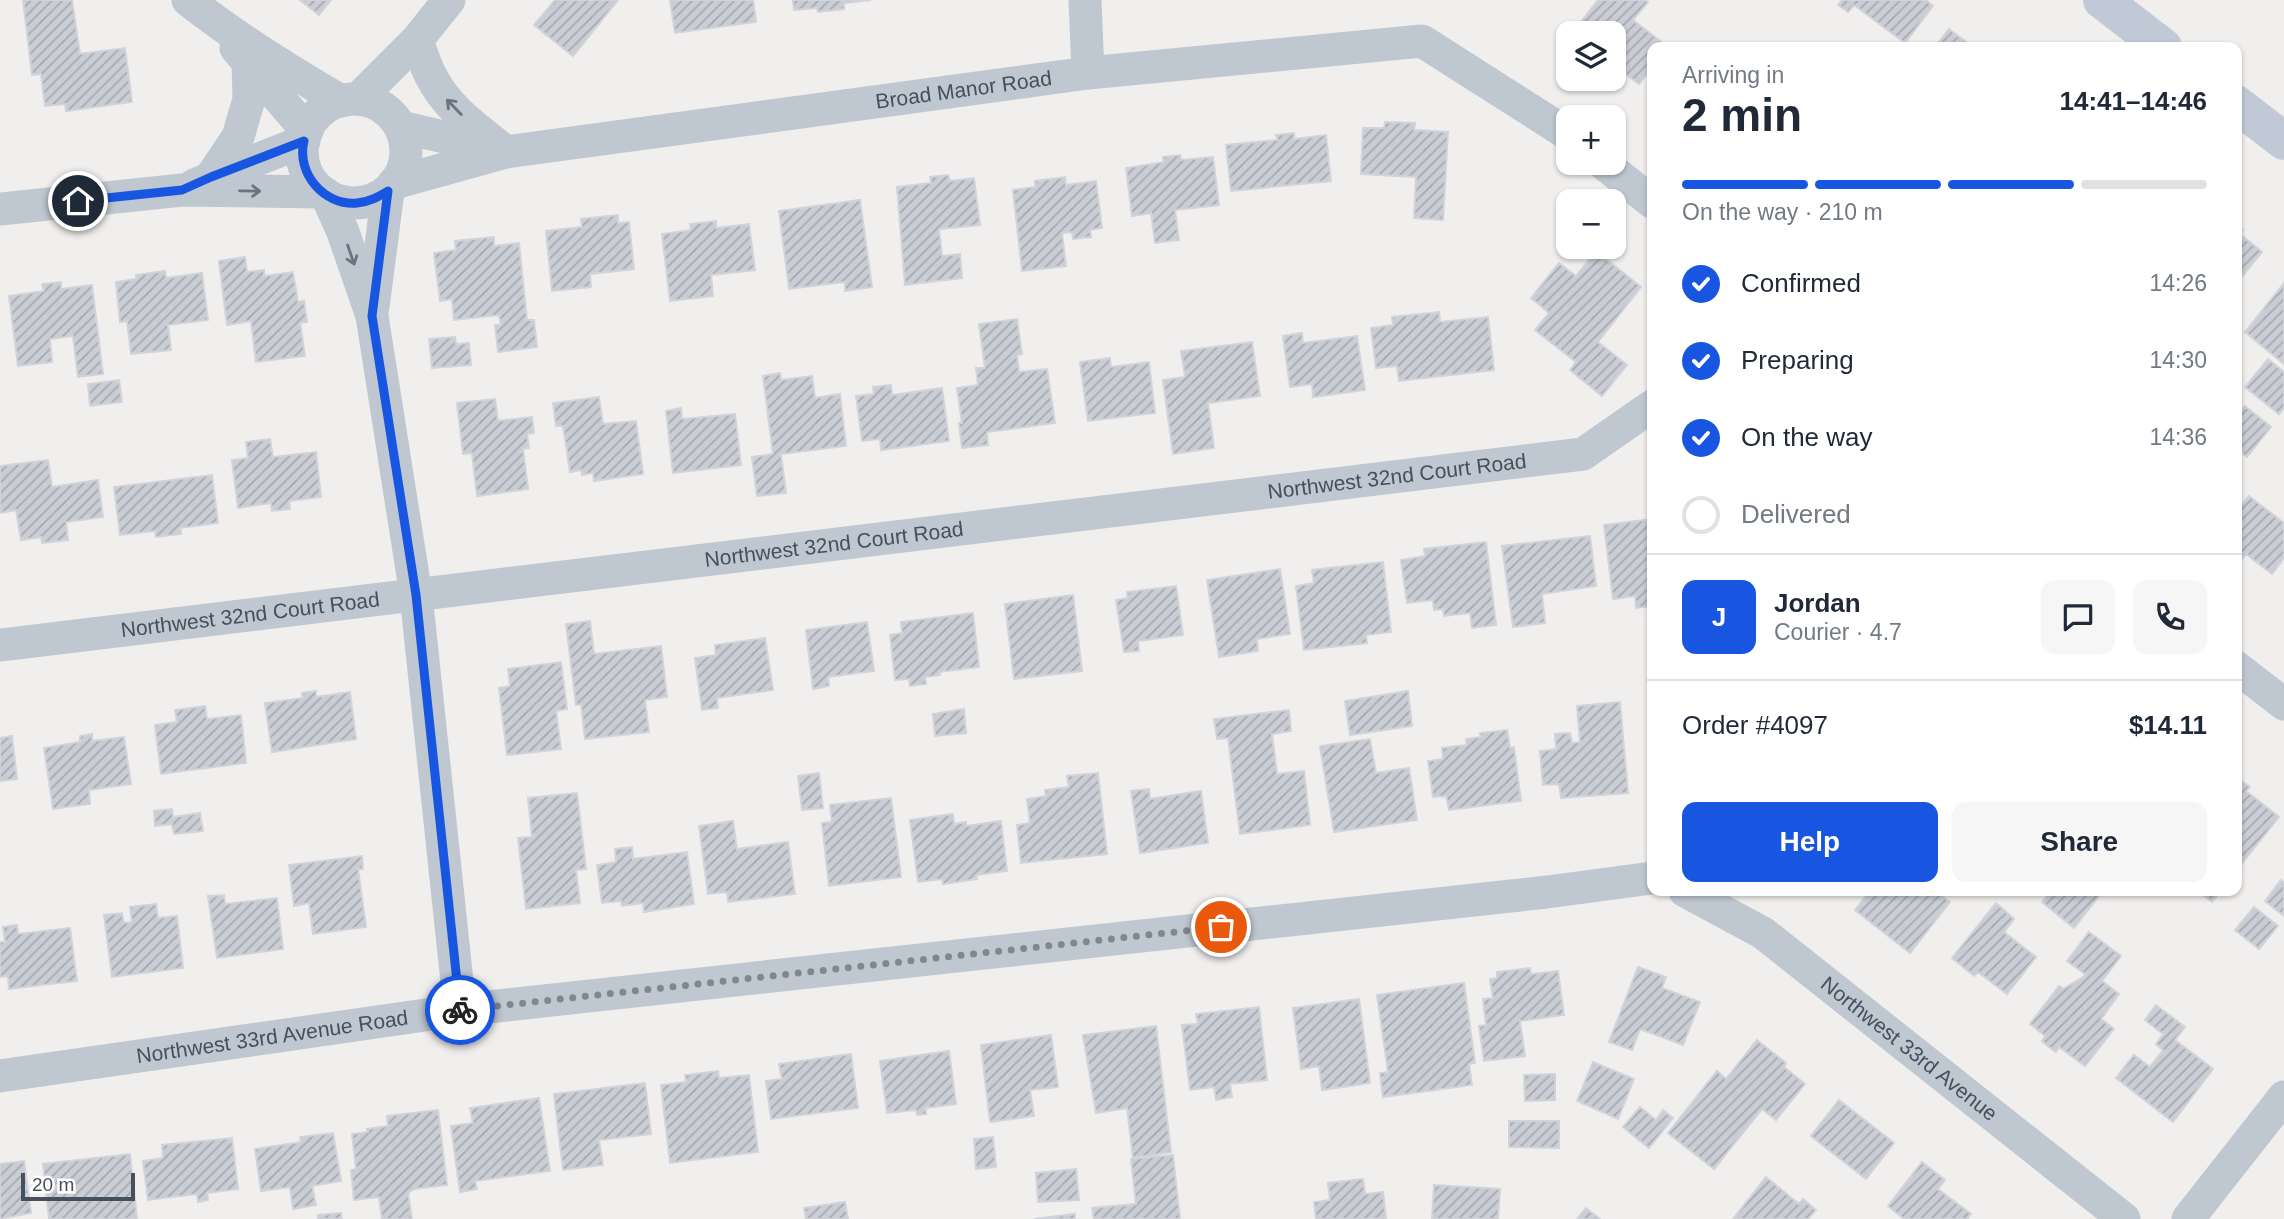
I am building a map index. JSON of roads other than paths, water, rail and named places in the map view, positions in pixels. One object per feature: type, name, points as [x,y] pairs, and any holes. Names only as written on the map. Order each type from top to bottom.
[{"type":"main road","points":[[2102,0],[2157,42]]},
{"type":"main road","points":[[2242,109],[2284,141]]},
{"type":"street","points":[[188,0],[291,72],[349,100],[373,103],[398,122]]},
{"type":"street","points":[[416,40],[398,122],[405,142],[405,160],[399,177],[391,187],[372,200],[355,203],[337,201],[310,180],[304,165],[302,149],[314,119],[326,107],[349,100],[416,40],[449,0]]},
{"type":"street","points":[[1085,0],[1088,73]]},
{"type":"street","points":[[215,21],[305,136]]},
{"type":"street","points":[[416,40],[430,76],[443,97],[506,152]]},
{"type":"street","name":"Broad Manor Road","points":[[391,187],[506,152],[1088,73],[1422,41],[1556,126]]},
{"type":"street","points":[[196,184],[238,137],[249,99],[248,62]]},
{"type":"street","name":"Broad Manor Road","points":[[398,122],[506,152]]},
{"type":"street","points":[[196,184],[305,136]]},
{"type":"street","points":[[1618,175],[1647,198]]},
{"type":"street","points":[[0,209],[196,184],[324,193]]},
{"type":"street","points":[[372,316],[391,187]]},
{"type":"street","points":[[324,193],[343,232],[372,316],[416,595],[460,1010]]},
{"type":"street","name":"Northwest 32nd Court Road","points":[[0,645],[1583,454],[1647,409]]},
{"type":"street","points":[[2242,672],[2284,704]]},
{"type":"street","name":"Northwest 33rd Avenue Road","points":[[0,1076],[460,1010],[1547,892],[1647,879]]},
{"type":"street","name":"Northwest 33rd Avenue","points":[[1694,896],[1763,933],[2124,1219]]},
{"type":"street","points":[[2188,1219],[2284,1097]]}]
